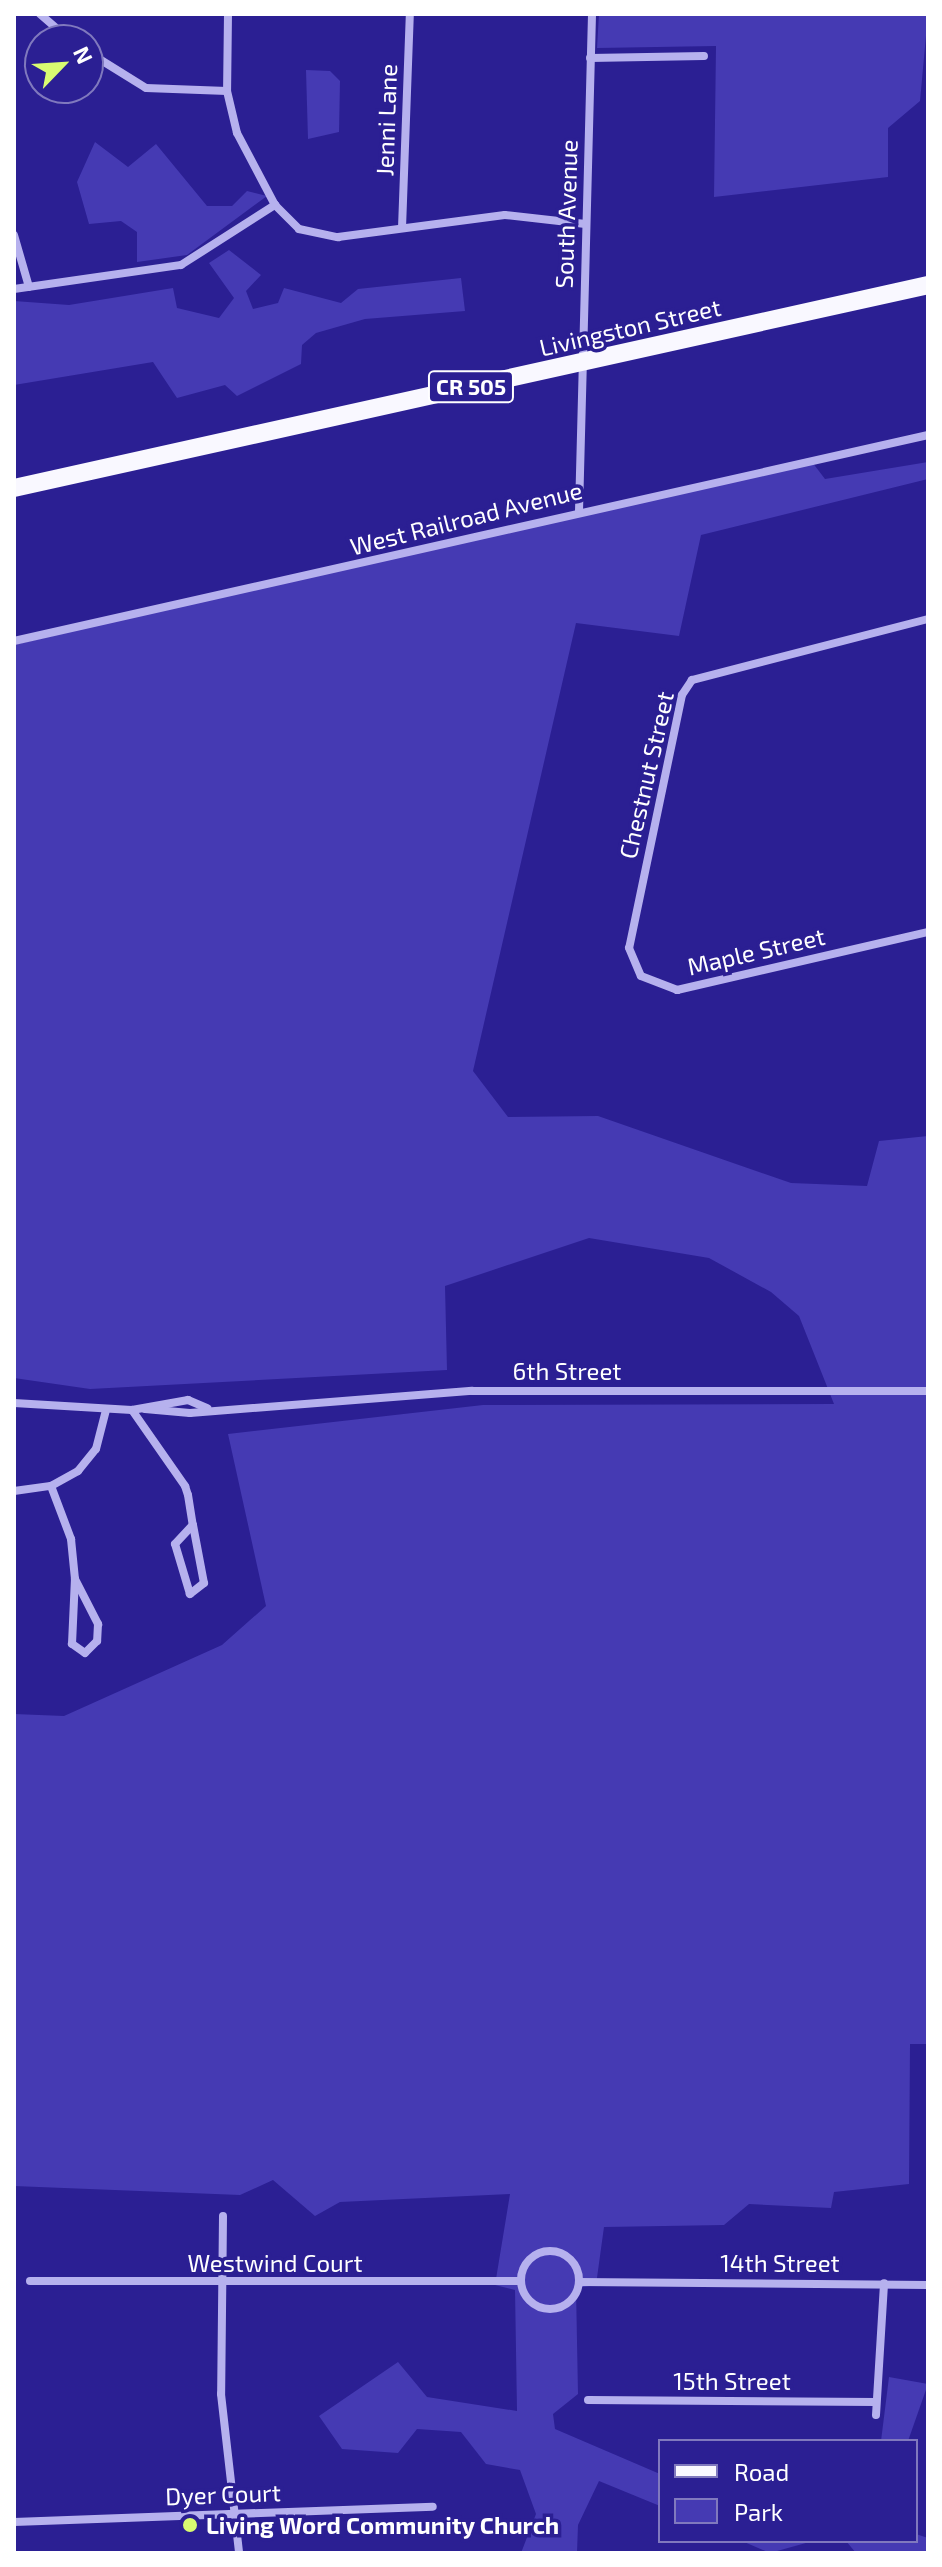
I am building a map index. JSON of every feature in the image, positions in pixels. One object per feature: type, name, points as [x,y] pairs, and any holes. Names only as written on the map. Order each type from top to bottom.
[{"type":"main road","name":"Livingston Street","points":[[14,488],[928,285]]},
{"type":"street","points":[[228,14],[227,91],[237,133],[275,205],[299,229],[325,237],[505,215],[585,224]]},
{"type":"street","name":"Jenni Lane","points":[[402,228],[410,14]]},
{"type":"street","name":"South Avenue","points":[[579,511],[592,14]]},
{"type":"street","points":[[590,58],[704,56]]},
{"type":"street","points":[[104,62],[146,88],[227,91]]},
{"type":"street","points":[[14,289],[196,260],[275,205]]},
{"type":"street","points":[[14,235],[29,287]]},
{"type":"street","name":"West Railroad Avenue","points":[[14,641],[579,511],[928,435]]},
{"type":"street","name":"Chestnut Street","points":[[631,933],[682,695],[692,680],[928,619]]},
{"type":"street","name":"Maple Street","points":[[631,933],[631,958],[641,976],[677,990],[928,932]]},
{"type":"street","name":"6th Street","points":[[145,1409],[157,1415],[207,1408],[472,1391],[928,1391]]},
{"type":"street","name":"6th Street","points":[[14,1403],[132,1410],[188,1400],[207,1408]]},
{"type":"street","points":[[14,1491],[51,1486],[96,1449],[106,1410]]},
{"type":"street","points":[[132,1410],[183,1480],[193,1525],[204,1583],[190,1594],[175,1544],[193,1525]]},
{"type":"street","points":[[51,1486],[74,1551],[72,1644],[85,1653],[97,1641],[98,1624],[75,1579]]},
{"type":"street","points":[[223,2216],[221,2394],[232,2514],[239,2553]]},
{"type":"street","points":[[551,2251],[574,2265],[579,2282],[564,2306],[544,2309],[528,2299],[521,2281],[533,2256],[551,2251]]},
{"type":"street","name":"Westwind Court","points":[[30,2281],[222,2284],[521,2281]]},
{"type":"street","name":"14th Street","points":[[579,2282],[928,2285]]},
{"type":"street","points":[[876,2415],[884,2283]]},
{"type":"street","name":"15th Street","points":[[588,2400],[876,2402]]},
{"type":"street","name":"Dyer Court","points":[[14,2522],[433,2507]]},
{"type":"green space","points":[[599,14],[928,14],[920,101],[888,128],[888,177],[714,197],[716,46],[597,48]]},
{"type":"green space","points":[[306,70],[330,71],[340,81],[339,132],[308,139]]},
{"type":"green space","points":[[95,142],[128,167],[156,144],[207,206],[232,206],[247,191],[267,196],[187,255],[137,262],[137,232],[121,221],[89,224],[77,182]]},
{"type":"green space","points":[[229,250],[261,275],[246,291],[253,309],[278,303],[284,288],[341,303],[358,289],[461,278],[465,311],[365,319],[316,333],[302,345],[301,364],[237,396],[225,385],[177,398],[153,362],[14,385],[14,301],[69,305],[173,288],[177,308],[219,318],[234,298],[209,263]]},
{"type":"green space","points":[[809,458],[825,479],[928,462],[928,479],[701,535],[679,636],[576,623],[473,1071],[508,1117],[598,1116],[791,1183],[867,1186],[879,1141],[928,1136],[928,2044],[910,2044],[909,2184],[834,2192],[831,2208],[749,2204],[724,2225],[604,2227],[596,2285],[576,2288],[578,2394],[553,2414],[555,2429],[658,2473],[658,2505],[599,2481],[578,2525],[577,2553],[521,2553],[536,2514],[520,2470],[486,2464],[461,2432],[417,2429],[398,2453],[342,2449],[319,2416],[398,2362],[427,2397],[517,2411],[515,2290],[495,2285],[510,2194],[340,2202],[315,2216],[273,2180],[240,2195],[14,2186],[14,1714],[64,1716],[222,1645],[266,1606],[228,1434],[483,1405],[834,1404],[799,1316],[771,1292],[709,1258],[589,1238],[445,1286],[447,1370],[90,1389],[14,1378],[14,645]]},
{"type":"green space","points":[[889,2377],[928,2384],[909,2439],[881,2439]]},
{"type":"green space","points":[[918,2535],[928,2538],[928,2553],[856,2553],[848,2543],[918,2543]]},
{"type":"green space","points":[[747,2543],[806,2543],[770,2553]]},
{"type":"place","name":"Living Word Community Church","points":[[190,2525]]}]
